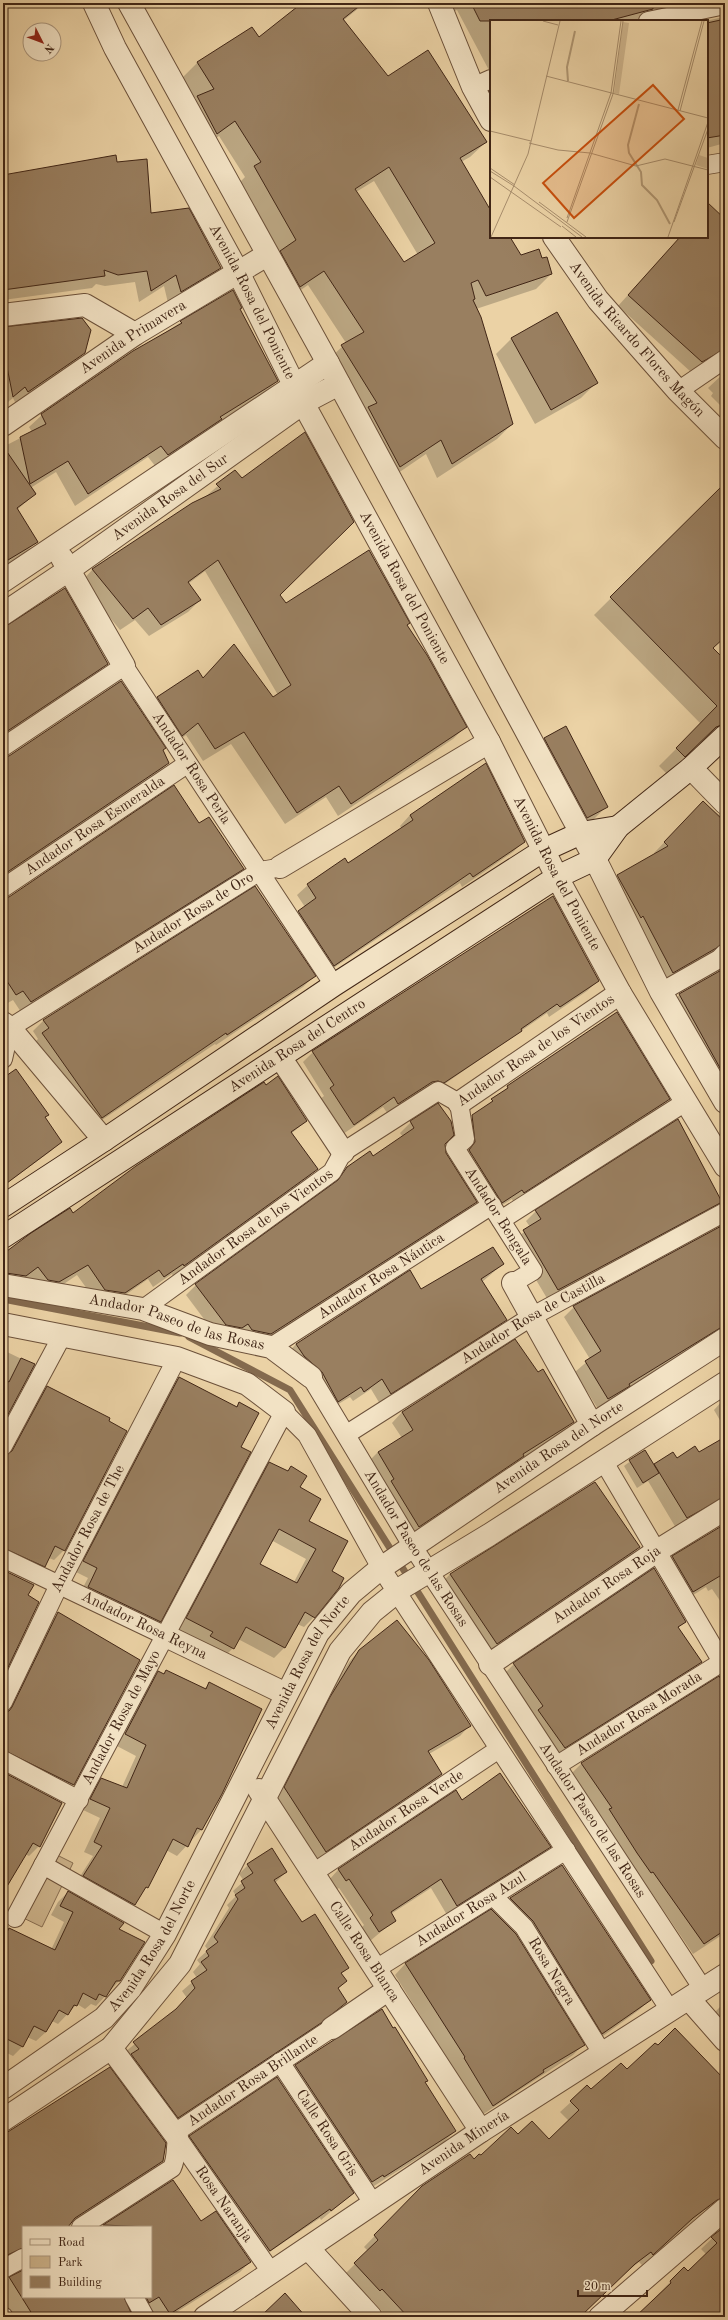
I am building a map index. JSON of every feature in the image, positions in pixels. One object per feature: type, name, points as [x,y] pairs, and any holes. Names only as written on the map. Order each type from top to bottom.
[{"type":"street","name":"Avenida Rosa del Poniente","points":[[94,3],[115,48],[238,272],[299,394],[489,742],[557,877],[620,993],[687,1101],[725,1166]]},
{"type":"street","points":[[129,3],[266,255],[328,363],[595,859],[661,992],[725,1102]]},
{"type":"street","points":[[439,3],[482,83],[490,116]]},
{"type":"street","points":[[653,20],[725,5]]},
{"type":"street","points":[[708,165],[725,162]]},
{"type":"street","name":"Avenida Ricardo Flores Magón","points":[[555,238],[598,300],[678,391],[725,438]]},
{"type":"street","name":"Avenida Primavera","points":[[3,425],[135,334],[266,255]]},
{"type":"street","points":[[3,315],[85,305],[135,334]]},
{"type":"street","points":[[678,391],[725,359]]},
{"type":"street","name":"Avenida Rosa del Sur","points":[[3,614],[70,570],[299,394],[328,363]]},
{"type":"street","name":"Avenida Rosa del Sur","points":[[3,581],[55,546],[299,394],[339,384]]},
{"type":"street","name":"Andador Rosa Perla","points":[[55,546],[124,666],[187,764],[270,869],[334,985]]},
{"type":"street","points":[[3,747],[124,666]]},
{"type":"street","points":[[595,859],[618,827],[691,768],[725,736]]},
{"type":"street","name":"Andador Rosa de Oro","points":[[7,1025],[270,869],[489,742]]},
{"type":"street","name":"Andador Rosa Esmeralda","points":[[3,888],[187,764]]},
{"type":"street","points":[[691,768],[725,803]]},
{"type":"street","name":"Avenida Rosa del Centro","points":[[3,1206],[334,985],[544,850],[581,833],[618,827]]},
{"type":"street","name":"Avenida Rosa del Centro","points":[[3,1237],[557,877],[595,859]]},
{"type":"street","points":[[661,992],[719,959],[725,954]]},
{"type":"street","name":"Andador Rosa de los Vientos","points":[[143,1309],[332,1172],[343,1152],[438,1091],[459,1103],[620,993]]},
{"type":"street","points":[[3,1059],[7,1025]]},
{"type":"street","points":[[7,1025],[104,1140]]},
{"type":"street","points":[[280,1057],[343,1152]]},
{"type":"street","name":"Andador Rosa Náutica","points":[[271,1347],[496,1212],[687,1101]]},
{"type":"street","name":"Andador Bengala","points":[[459,1103],[465,1139],[455,1148],[533,1271],[513,1283],[592,1425]]},
{"type":"street","name":"Andador Rosa de Castilla","points":[[347,1434],[532,1317],[725,1212]]},
{"type":"street","name":"Andador Paseo de las Rosas","points":[[3,1285],[143,1309],[210,1334],[271,1347],[311,1377],[347,1434],[397,1557],[412,1582],[490,1664],[556,1766],[696,1994]]},
{"type":"street","name":"Andador Paseo de las Rosas","points":[[3,1324],[177,1358],[247,1384],[284,1412],[307,1435],[397,1557],[412,1582],[499,1749],[670,2010]]},
{"type":"street","points":[[3,1446],[62,1336]]},
{"type":"street","name":"Avenida Rosa del Norte","points":[[3,2088],[104,2018],[130,1989],[165,1934],[318,1633],[351,1593],[397,1557],[592,1425],[725,1339]]},
{"type":"street","name":"Andador Rosa de The","points":[[3,1702],[59,1585],[177,1358]]},
{"type":"street","name":"Avenida Rosa del Norte","points":[[3,2120],[111,2048],[180,1964],[266,1800],[340,1651],[372,1612],[412,1582],[604,1462],[725,1383]]},
{"type":"street","name":"Andador Rosa de Mayo","points":[[15,1918],[284,1412]]},
{"type":"street","points":[[604,1462],[724,1665]]},
{"type":"street","name":"Andador Rosa Roja","points":[[490,1664],[657,1551],[725,1509]]},
{"type":"street","name":"Andador Rosa Reyna","points":[[3,1558],[286,1694]]},
{"type":"street","name":"Andador Rosa Morada","points":[[556,1766],[724,1665]]},
{"type":"street","name":"Andador Rosa Verde","points":[[313,1873],[499,1749]]},
{"type":"street","points":[[3,1760],[78,1800]]},
{"type":"street","name":"Calle Rosa Blanca","points":[[248,1773],[481,2131]]},
{"type":"street","name":"Andador Rosa Azul","points":[[376,1969],[566,1850]]},
{"type":"street","points":[[44,1865],[165,1934]]},
{"type":"street","name":"Rosa Negra","points":[[493,1896],[524,1927],[602,2052]]},
{"type":"street","name":"Avenida Minería","points":[[205,2317],[481,2131],[725,1974]]},
{"type":"street","name":"Andador Rosa Brillante","points":[[86,2226],[172,2168],[176,2161],[177,2137],[179,2130],[389,1989]]},
{"type":"street","points":[[696,1994],[725,2040]]},
{"type":"street","points":[[111,2048],[177,2137]]},
{"type":"street","name":"Calle Rosa Gris","points":[[280,2062],[373,2203]]},
{"type":"street","name":"Rosa Naranja","points":[[177,2137],[271,2272]]},
{"type":"street","points":[[600,2317],[725,2209]]},
{"type":"street","points":[[308,2248],[372,2317]]},
{"type":"street","points":[[3,2269],[22,2259]]},
{"type":"street","points":[[135,2298],[146,2317]]},
{"type":"green space","points":[[43,1848],[73,1863],[42,1927],[11,1912]]},
{"type":"building","points":[[302,3],[363,3],[343,19],[388,76],[428,50],[487,142],[460,158],[490,209],[490,238],[511,238],[521,255],[539,249],[542,258],[547,257],[552,274],[486,296],[478,280],[471,283],[475,299],[473,300],[481,317],[513,424],[452,464],[441,440],[400,467],[368,407],[377,403],[341,345],[364,332],[324,271],[300,287],[280,251],[296,240],[254,166],[261,162],[235,121],[217,134],[197,96],[214,89],[197,62],[252,27],[259,37]],"holes":[[[389,167],[435,243],[404,262],[355,189]]]},
{"type":"building","points":[[471,3],[653,3],[653,9],[612,20],[480,21]]},
{"type":"building","points":[[725,19],[725,135],[708,138],[708,23]]},
{"type":"building","points":[[116,155],[117,162],[147,159],[151,213],[189,208],[221,268],[181,292],[176,275],[151,291],[147,271],[118,275],[104,270],[105,276],[3,290],[3,175]]},
{"type":"building","points":[[708,203],[725,219],[725,349],[702,362],[628,295],[679,238],[708,238]]},
{"type":"building","points":[[233,290],[242,308],[240,309],[278,381],[220,417],[222,419],[168,455],[161,446],[88,494],[68,461],[30,484],[20,437],[46,424],[41,414],[133,351],[182,323],[180,321]]},
{"type":"building","points":[[557,312],[598,383],[551,410],[511,338]]},
{"type":"building","points":[[82,318],[91,330],[85,353],[28,392],[25,387],[13,397],[7,367],[3,370],[3,327]]},
{"type":"building","points":[[305,432],[354,522],[280,595],[286,603],[369,550],[410,623],[407,625],[427,655],[467,727],[351,804],[339,786],[297,813],[244,732],[215,749],[198,723],[182,736],[157,697],[198,670],[203,678],[234,644],[273,697],[291,685],[218,560],[188,582],[201,600],[161,625],[148,608],[133,619],[92,569],[192,503],[221,489],[216,484],[235,470],[242,478]]},
{"type":"building","points":[[3,446],[36,494],[17,508],[38,542],[3,563]]},
{"type":"building","points":[[725,483],[725,637],[713,648],[725,660],[725,724],[716,727],[685,757],[676,748],[717,706],[610,597]]},
{"type":"building","points":[[65,588],[108,664],[3,734],[3,628]]},
{"type":"building","points":[[121,681],[166,748],[163,750],[169,763],[3,875],[3,757],[9,756]]},
{"type":"building","points":[[566,726],[608,807],[587,818],[544,738]]},
{"type":"building","points":[[486,763],[525,842],[473,877],[470,873],[334,966],[298,911],[316,898],[307,884],[345,858],[348,863],[413,820],[410,815]]},
{"type":"building","points":[[174,785],[199,823],[209,817],[244,869],[31,1002],[23,991],[16,995],[3,975],[3,898],[9,897]]},
{"type":"building","points":[[703,801],[725,822],[725,943],[673,973],[643,916],[641,918],[617,875],[668,846],[664,842]]},
{"type":"building","points":[[255,886],[316,976],[227,1035],[226,1033],[102,1118],[42,1033],[49,1028],[43,1020]]},
{"type":"building","points":[[553,896],[599,981],[560,1007],[557,1004],[521,1029],[522,1031],[444,1083],[438,1081],[432,1082],[398,1104],[394,1097],[354,1125],[330,1088],[334,1085],[312,1051]]},
{"type":"building","points":[[725,968],[725,1077],[679,994]]},
{"type":"building","points":[[617,1012],[670,1099],[524,1193],[522,1190],[502,1203],[469,1150],[475,1142],[472,1115],[493,1101],[491,1099],[508,1088],[507,1086]]},
{"type":"building","points":[[16,1069],[49,1115],[45,1117],[62,1142],[3,1186],[3,1078]]},
{"type":"building","points":[[278,1076],[307,1121],[291,1132],[318,1169],[184,1266],[183,1264],[164,1277],[159,1270],[125,1293],[105,1290],[88,1265],[59,1282],[48,1280],[38,1267],[26,1276],[6,1273],[3,1269],[3,1254],[31,1233],[70,1208],[73,1213],[136,1166],[264,1082],[266,1085]]},
{"type":"building","points":[[438,1103],[451,1121],[454,1135],[445,1144],[446,1153],[477,1202],[271,1334],[252,1330],[248,1324],[242,1328],[226,1325],[195,1284],[338,1180],[347,1167],[370,1151],[373,1156],[414,1128],[410,1121]]},
{"type":"building","points":[[678,1119],[722,1202],[558,1290],[523,1230],[541,1219],[535,1210]]},
{"type":"building","points":[[725,1224],[725,1325],[629,1384],[630,1386],[608,1399],[585,1361],[601,1351],[573,1306]]},
{"type":"building","points":[[493,1247],[504,1264],[481,1279],[507,1320],[391,1394],[382,1379],[364,1392],[361,1387],[338,1402],[322,1372],[304,1356],[296,1344],[410,1270],[421,1289]]},
{"type":"building","points":[[515,1339],[538,1372],[543,1369],[574,1422],[523,1454],[524,1456],[419,1527],[391,1481],[394,1479],[378,1452],[413,1430],[402,1412]]},
{"type":"building","points":[[21,1358],[35,1364],[3,1424],[3,1379],[9,1382]]},
{"type":"building","points":[[179,1377],[237,1407],[239,1402],[259,1413],[241,1447],[251,1452],[161,1622],[88,1587],[97,1568],[83,1561]]},
{"type":"building","points":[[47,1386],[110,1418],[109,1421],[127,1431],[65,1551],[55,1546],[45,1567],[3,1548],[3,1456],[12,1451]]},
{"type":"building","points":[[725,1437],[725,1497],[687,1518],[654,1464],[673,1452],[677,1458],[695,1446],[699,1452]]},
{"type":"building","points":[[645,1450],[659,1473],[643,1483],[629,1460]]},
{"type":"building","points":[[269,1462],[288,1471],[291,1466],[307,1476],[300,1487],[321,1499],[309,1521],[348,1541],[332,1571],[344,1578],[339,1588],[315,1618],[305,1612],[285,1648],[246,1627],[234,1649],[210,1636],[213,1632],[186,1618]],"holes":[[[279,1529],[316,1549],[297,1583],[260,1564]]]},
{"type":"building","points":[[595,1482],[640,1547],[497,1644],[450,1574]]},
{"type":"building","points":[[725,1524],[725,1573],[693,1592],[672,1556]]},
{"type":"building","points":[[654,1568],[686,1622],[678,1627],[702,1662],[565,1748],[538,1710],[543,1706],[513,1663]]},
{"type":"building","points":[[3,1570],[34,1585],[28,1595],[39,1602],[3,1678]]},
{"type":"building","points":[[58,1612],[140,1660],[74,1785],[3,1750],[3,1712],[9,1711],[12,1707]]},
{"type":"building","points":[[397,1620],[429,1660],[471,1726],[428,1751],[442,1774],[326,1852],[284,1787],[330,1697],[359,1650]]},
{"type":"building","points":[[166,1670],[206,1689],[209,1682],[262,1709],[222,1794],[202,1830],[197,1828],[188,1847],[173,1839],[148,1888],[146,1887],[135,1905],[83,1876],[102,1846],[94,1842],[110,1808],[90,1799],[101,1778],[127,1788],[146,1745],[125,1734],[158,1671],[164,1674]]},
{"type":"building","points":[[719,1676],[725,1686],[725,1930],[704,1944],[653,1872],[651,1873],[637,1853],[609,1809],[612,1808],[581,1763]]},
{"type":"building","points":[[3,1772],[62,1803],[40,1847],[33,1843],[3,1893]]},
{"type":"building","points":[[500,1773],[551,1847],[457,1906],[441,1879],[391,1912],[396,1921],[379,1932],[370,1918],[373,1915],[349,1879],[346,1881],[338,1869],[456,1790],[462,1800]]},
{"type":"building","points":[[272,1848],[287,1872],[274,1880],[302,1922],[315,1914],[349,1968],[341,1973],[347,1981],[338,1988],[347,2002],[321,2023],[178,2118],[131,2054],[139,2049],[133,2042],[176,2009],[195,1988],[191,1981],[207,1970],[201,1962],[209,1956],[206,1951],[218,1942],[214,1937],[238,1899],[235,1895],[245,1888],[241,1881],[253,1873],[247,1864]]},
{"type":"building","points":[[562,1865],[651,2000],[602,2034],[533,1921],[510,1898]]},
{"type":"building","points":[[68,1891],[124,1923],[119,1929],[145,1942],[120,1981],[116,1981],[106,1997],[99,1994],[96,2000],[83,1993],[77,2006],[74,2005],[68,2015],[59,2010],[46,2032],[34,2026],[23,2047],[3,2037],[3,1941],[9,1928],[55,1950],[73,1912],[60,1906]]},
{"type":"building","points":[[491,1909],[516,1934],[585,2045],[543,2070],[544,2072],[493,2106],[464,2058],[465,2057],[405,1963]]},
{"type":"building","points":[[382,2009],[393,2028],[395,2027],[428,2081],[425,2082],[456,2131],[384,2177],[383,2175],[372,2182],[295,2065]]},
{"type":"building","points":[[675,2028],[725,2080],[725,2197],[717,2200],[693,2218],[653,2255],[651,2252],[635,2264],[580,2317],[408,2317],[382,2289],[380,2291],[354,2263],[378,2240],[374,2235],[422,2186],[470,2154],[474,2159],[479,2154],[481,2155],[511,2127],[518,2134],[532,2121],[549,2139],[579,2110],[570,2101],[587,2085],[591,2089],[621,2063],[627,2069],[655,2043],[658,2045]]},
{"type":"building","points":[[110,2067],[166,2143],[163,2161],[75,2218],[69,2226],[22,2226],[22,2248],[3,2257],[3,2135]]},
{"type":"building","points":[[277,2077],[354,2193],[331,2211],[330,2209],[270,2251],[189,2136]]},
{"type":"building","points":[[173,2180],[201,2221],[216,2211],[251,2262],[170,2314],[159,2297],[149,2303],[146,2298],[152,2298],[152,2226],[103,2225]]},
{"type":"building","points":[[725,2226],[725,2317],[635,2317],[671,2283],[670,2281],[684,2267],[688,2271],[717,2243],[711,2237]]},
{"type":"building","points":[[22,2270],[22,2298],[9,2277]]},
{"type":"building","points":[[285,2293],[306,2317],[260,2317]]},
{"type":"building","points":[[22,2298],[124,2298],[132,2315],[128,2317],[34,2317]]},
{"type":"waterway","points":[[3,1299],[180,1333]]},
{"type":"waterway","points":[[189,1337],[290,1390],[651,1961]]}]
